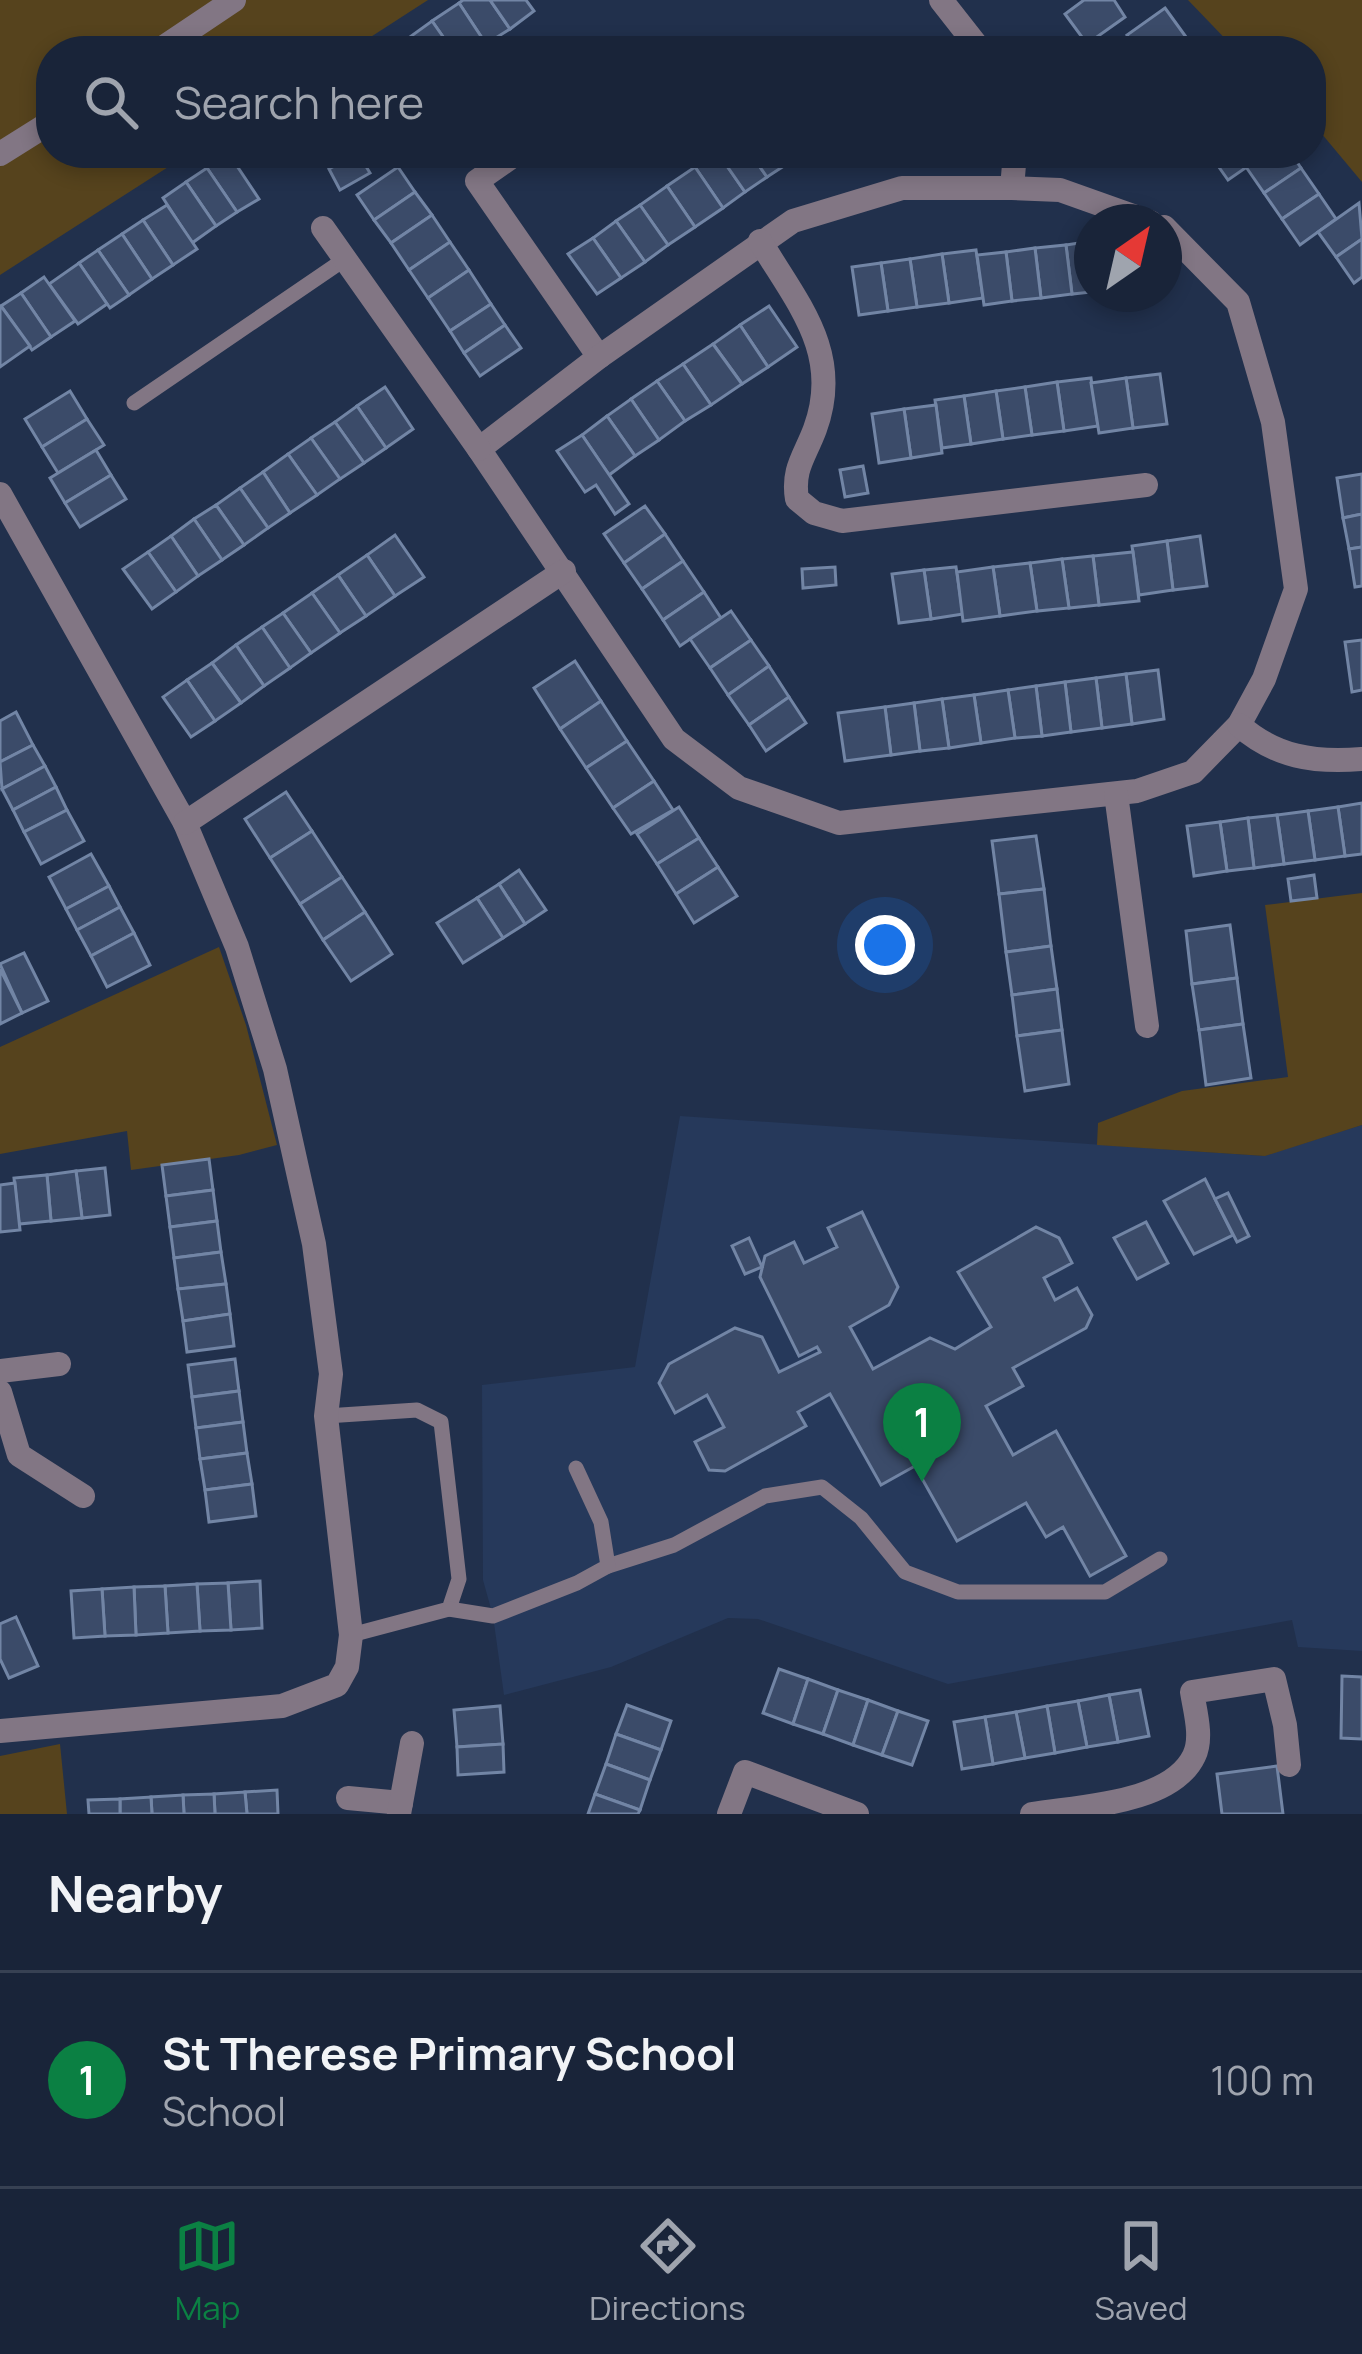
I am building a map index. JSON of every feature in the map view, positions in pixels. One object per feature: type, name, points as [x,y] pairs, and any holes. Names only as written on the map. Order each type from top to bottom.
[{"type":"street","points":[[181,36],[235,0]]},
{"type":"street","points":[[940,0],[969,36]]},
{"type":"street","points":[[0,154],[36,131]]},
{"type":"street","points":[[496,168],[477,181],[599,357]]},
{"type":"street","points":[[1012,188],[1014,168]]},
{"type":"street","points":[[479,449],[599,357],[793,221],[902,188],[1060,190],[1099,204]]},
{"type":"street","points":[[323,228],[564,571],[674,739],[739,788],[838,823],[1137,791],[1193,772],[1239,725],[1264,679],[1296,589],[1273,422],[1238,302],[1182,245]]},
{"type":"street","points":[[760,241],[808,318],[824,358],[824,390],[815,429],[794,477],[796,499],[814,514],[842,521],[1146,484]]},
{"type":"street","points":[[0,494],[184,823],[237,947],[275,1069],[314,1244],[331,1374],[326,1416],[351,1635],[347,1667],[338,1685],[282,1706],[0,1731]]},
{"type":"street","points":[[184,823],[564,571]]},
{"type":"street","points":[[1239,725],[1280,754],[1312,760],[1362,759]]},
{"type":"street","points":[[1116,794],[1147,1026]]},
{"type":"street","points":[[0,1371],[59,1364]]},
{"type":"street","points":[[0,1392],[19,1455],[83,1496]]},
{"type":"street","points":[[1032,1814],[1147,1804],[1177,1780],[1196,1753],[1192,1692],[1274,1679],[1286,1725],[1289,1765]]},
{"type":"street","points":[[348,1798],[400,1808],[412,1743]]},
{"type":"street","points":[[729,1814],[745,1772],[857,1814]]},
{"type":"lane","points":[[134,403],[345,259]]},
{"type":"lane","points":[[326,1416],[418,1410],[441,1423],[459,1579],[449,1609]]},
{"type":"lane","points":[[576,1468],[602,1522],[608,1565]]},
{"type":"lane","points":[[351,1635],[449,1609],[493,1616],[577,1583],[608,1565],[674,1545],[765,1496],[822,1487],[861,1518],[904,1572],[958,1592],[1106,1592],[1160,1559]]},
{"type":"shaded area","points":[[0,0],[428,0],[372,36],[36,36],[36,168],[167,168],[0,275]]},
{"type":"shaded area","points":[[1188,0],[1362,0],[1362,182],[1326,139],[1326,36],[1223,36]]},
{"type":"shaded area","points":[[1362,893],[1362,1125],[1265,1156],[1097,1145],[1098,1123],[1182,1091],[1288,1077],[1265,905]]},
{"type":"shaded area","points":[[219,947],[246,1025],[277,1145],[131,1170],[127,1131],[0,1154],[0,1047]]},
{"type":"shaded area","points":[[680,1116],[1264,1156],[1362,1125],[1362,1651],[1298,1647],[1292,1620],[948,1684],[758,1619],[728,1618],[611,1667],[504,1695],[483,1580],[482,1385],[635,1367]]},
{"type":"shaded area","points":[[60,1744],[67,1814],[0,1814],[0,1756]]},
{"type":"building","points":[[490,0],[510,29],[499,36],[481,36],[459,3]]},
{"type":"building","points":[[490,0],[526,0],[534,11],[510,29]]},
{"type":"building","points":[[1084,0],[1114,0],[1125,17],[1098,36],[1081,36],[1065,14]]},
{"type":"building","points":[[459,3],[481,36],[442,36],[432,21]]},
{"type":"building","points":[[1165,8],[1185,36],[1128,36]]},
{"type":"building","points":[[432,21],[442,36],[411,36]]},
{"type":"building","points":[[207,168],[238,168],[259,199],[237,212]]},
{"type":"building","points":[[207,168],[237,212],[216,226],[186,182]]},
{"type":"building","points":[[367,168],[370,173],[340,190],[329,169]]},
{"type":"building","points":[[397,168],[415,192],[374,220],[357,195]]},
{"type":"building","points":[[696,168],[728,168],[745,192],[723,208]]},
{"type":"building","points":[[696,168],[723,208],[695,227],[667,186]]},
{"type":"building","points":[[728,168],[761,168],[767,177],[745,192]]},
{"type":"building","points":[[761,168],[781,168],[767,177]]},
{"type":"building","points":[[1220,168],[1245,168],[1228,180]]},
{"type":"building","points":[[1247,168],[1301,168],[1264,193]]},
{"type":"building","points":[[1301,168],[1319,194],[1282,219],[1264,193]]},
{"type":"building","points":[[186,182],[216,226],[192,243],[163,198]]},
{"type":"building","points":[[667,186],[695,227],[668,245],[640,205]]},
{"type":"building","points":[[415,192],[432,215],[391,243],[374,220]]},
{"type":"building","points":[[1319,194],[1336,219],[1300,245],[1282,219]]},
{"type":"building","points":[[1359,203],[1362,239],[1336,257],[1318,232]]},
{"type":"building","points":[[167,205],[197,249],[173,265],[143,220]]},
{"type":"building","points":[[640,205],[668,245],[645,262],[616,221]]},
{"type":"building","points":[[432,215],[450,242],[409,270],[391,243]]},
{"type":"building","points":[[143,220],[173,265],[152,279],[122,234]]},
{"type":"building","points":[[616,221],[645,262],[621,278],[593,238]]},
{"type":"building","points":[[122,234],[152,279],[129,295],[98,250]]},
{"type":"building","points":[[593,238],[621,278],[597,294],[568,254]]},
{"type":"building","points":[[1362,239],[1362,277],[1354,283],[1336,257]]},
{"type":"building","points":[[450,242],[469,270],[428,298],[409,270]]},
{"type":"building","points":[[1074,244],[1074,294],[1072,294],[1066,245]]},
{"type":"building","points":[[1066,245],[1072,294],[1041,298],[1035,248]]},
{"type":"building","points":[[1035,248],[1041,298],[1012,301],[1006,252]]},
{"type":"building","points":[[98,250],[129,295],[110,308],[79,263]]},
{"type":"building","points":[[976,250],[983,298],[949,303],[942,254]]},
{"type":"building","points":[[1006,252],[1012,301],[984,305],[977,255]]},
{"type":"building","points":[[942,254],[949,303],[917,307],[910,259]]},
{"type":"building","points":[[910,259],[917,307],[888,311],[881,263]]},
{"type":"building","points":[[79,263],[107,304],[78,324],[49,284]]},
{"type":"building","points":[[881,263],[888,311],[859,315],[852,267]]},
{"type":"building","points":[[469,270],[491,304],[450,331],[428,298]]},
{"type":"building","points":[[44,277],[75,321],[51,337],[21,293]]},
{"type":"building","points":[[21,293],[51,337],[32,350],[1,306]]},
{"type":"building","points":[[491,304],[505,325],[464,353],[450,331]]},
{"type":"building","points":[[769,306],[797,347],[768,367],[740,325]]},
{"type":"building","points":[[0,307],[30,346],[0,367]]},
{"type":"building","points":[[505,325],[521,348],[480,376],[464,353]]},
{"type":"building","points":[[740,325],[768,367],[742,384],[713,344]]},
{"type":"building","points":[[713,344],[742,384],[711,405],[683,364]]},
{"type":"building","points":[[683,364],[711,405],[685,421],[657,381]]},
{"type":"building","points":[[1160,374],[1167,424],[1133,428],[1126,378]]},
{"type":"building","points":[[1091,378],[1098,426],[1064,431],[1057,382]]},
{"type":"building","points":[[1126,378],[1133,428],[1099,433],[1091,383]]},
{"type":"building","points":[[657,381],[685,421],[659,440],[631,399]]},
{"type":"building","points":[[1057,382],[1064,431],[1032,435],[1025,387]]},
{"type":"building","points":[[385,387],[413,429],[386,448],[357,406]]},
{"type":"building","points":[[1025,387],[1032,435],[1003,439],[996,391]]},
{"type":"building","points":[[70,391],[87,419],[42,447],[25,419]]},
{"type":"building","points":[[996,391],[1003,439],[971,444],[964,396]]},
{"type":"building","points":[[964,396],[971,444],[942,448],[935,400]]},
{"type":"building","points":[[631,399],[659,440],[635,456],[607,416]]},
{"type":"building","points":[[936,405],[942,453],[911,458],[904,409]]},
{"type":"building","points":[[357,406],[386,448],[364,463],[335,422]]},
{"type":"building","points":[[904,409],[911,458],[879,463],[872,414]]},
{"type":"building","points":[[607,416],[635,456],[609,475],[582,435]]},
{"type":"building","points":[[87,419],[104,445],[58,473],[42,447]]},
{"type":"building","points":[[335,422],[364,463],[340,479],[311,438]]},
{"type":"building","points":[[582,435],[629,504],[615,514],[596,485],[585,492],[557,451]]},
{"type":"building","points":[[311,438],[340,479],[317,495],[288,454]]},
{"type":"building","points":[[96,450],[111,475],[65,503],[50,478]]},
{"type":"building","points":[[288,454],[317,495],[290,513],[263,472]]},
{"type":"building","points":[[863,466],[868,493],[845,497],[840,470]]},
{"type":"building","points":[[263,472],[290,513],[268,528],[240,488]]},
{"type":"building","points":[[1362,474],[1362,514],[1343,518],[1337,478]]},
{"type":"building","points":[[111,475],[126,499],[80,527],[65,503]]},
{"type":"building","points":[[240,488],[268,528],[244,545],[216,505]]},
{"type":"building","points":[[216,505],[244,545],[222,560],[194,519]]},
{"type":"building","points":[[645,506],[665,534],[624,563],[604,534]]},
{"type":"building","points":[[1362,514],[1362,547],[1349,549],[1343,518]]},
{"type":"building","points":[[194,519],[222,560],[198,576],[171,536]]},
{"type":"building","points":[[665,534],[683,561],[642,589],[624,563]]},
{"type":"building","points":[[395,535],[424,577],[395,596],[367,555]]},
{"type":"building","points":[[171,536],[198,576],[176,592],[148,552]]},
{"type":"building","points":[[1200,536],[1207,586],[1173,590],[1167,541]]},
{"type":"building","points":[[1167,541],[1173,590],[1139,595],[1132,546]]},
{"type":"building","points":[[1362,547],[1362,586],[1355,587],[1349,549]]},
{"type":"building","points":[[148,552],[176,592],[152,609],[123,569]]},
{"type":"building","points":[[1133,552],[1139,601],[1099,605],[1093,556]]},
{"type":"building","points":[[367,555],[395,596],[366,616],[338,575]]},
{"type":"building","points":[[1093,556],[1099,605],[1069,608],[1062,559]]},
{"type":"building","points":[[1062,559],[1069,608],[1037,611],[1030,563]]},
{"type":"building","points":[[683,561],[704,592],[663,620],[642,589]]},
{"type":"building","points":[[1030,563],[1037,611],[1000,616],[993,567]]},
{"type":"building","points":[[835,567],[836,585],[803,588],[802,569]]},
{"type":"building","points":[[956,567],[963,614],[931,619],[924,570]]},
{"type":"building","points":[[993,567],[1000,616],[963,621],[957,572]]},
{"type":"building","points":[[924,570],[931,619],[899,623],[892,574]]},
{"type":"building","points":[[338,575],[366,616],[340,633],[312,593]]},
{"type":"building","points":[[704,592],[721,618],[680,646],[663,620]]},
{"type":"building","points":[[312,593],[340,633],[311,653],[283,613]]},
{"type":"building","points":[[731,611],[751,640],[710,668],[690,639]]},
{"type":"building","points":[[283,613],[311,653],[290,668],[262,627]]},
{"type":"building","points":[[262,627],[290,668],[264,686],[236,645]]},
{"type":"building","points":[[751,640],[769,666],[728,695],[710,668]]},
{"type":"building","points":[[1362,640],[1362,690],[1352,692],[1345,642]]},
{"type":"building","points":[[236,645],[264,686],[241,703],[212,663]]},
{"type":"building","points":[[575,661],[601,701],[560,729],[534,688]]},
{"type":"building","points":[[212,663],[241,703],[215,721],[187,680]]},
{"type":"building","points":[[769,666],[789,697],[749,725],[728,695]]},
{"type":"building","points":[[1158,670],[1164,719],[1132,724],[1126,674]]},
{"type":"building","points":[[1126,674],[1132,724],[1102,728],[1096,678]]},
{"type":"building","points":[[1096,678],[1102,728],[1071,732],[1065,682]]},
{"type":"building","points":[[187,680],[215,721],[191,737],[163,697]]},
{"type":"building","points":[[1065,682],[1071,732],[1042,736],[1036,686]]},
{"type":"building","points":[[1036,686],[1042,736],[1015,738],[1008,690]]},
{"type":"building","points":[[1008,690],[1015,738],[981,743],[974,695]]},
{"type":"building","points":[[974,695],[981,743],[949,748],[942,699]]},
{"type":"building","points":[[789,697],[806,723],[766,751],[749,725]]},
{"type":"building","points":[[942,699],[949,748],[920,751],[914,703]]},
{"type":"building","points":[[601,701],[627,741],[586,768],[560,729]]},
{"type":"building","points":[[914,703],[920,751],[891,755],[885,707]]},
{"type":"building","points":[[885,707],[891,755],[845,761],[838,713]]},
{"type":"building","points":[[16,712],[33,745],[0,762],[0,721]]},
{"type":"building","points":[[627,741],[654,781],[613,808],[586,768]]},
{"type":"building","points":[[33,745],[45,766],[2,789],[0,762]]},
{"type":"building","points":[[45,766],[56,787],[13,810],[2,789]]},
{"type":"building","points":[[654,781],[673,810],[631,834],[613,808]]},
{"type":"building","points":[[56,787],[67,810],[24,832],[13,810]]},
{"type":"building","points":[[286,792],[312,831],[270,858],[245,819]]},
{"type":"building","points":[[1362,803],[1362,854],[1345,856],[1338,807]]},
{"type":"building","points":[[679,807],[699,838],[657,864],[637,834]]},
{"type":"building","points":[[1338,807],[1345,856],[1315,860],[1308,811]]},
{"type":"building","points":[[67,810],[84,841],[41,864],[24,832]]},
{"type":"building","points":[[1308,811],[1315,860],[1284,864],[1277,815]]},
{"type":"building","points":[[1277,815],[1284,864],[1254,868],[1248,818]]},
{"type":"building","points":[[1248,818],[1254,868],[1227,871],[1220,822]]},
{"type":"building","points":[[1220,822],[1227,871],[1194,876],[1187,826]]},
{"type":"building","points":[[312,831],[342,877],[300,904],[270,858]]},
{"type":"building","points":[[1036,836],[1044,889],[999,894],[992,841]]},
{"type":"building","points":[[699,838],[718,867],[676,894],[657,864]]},
{"type":"building","points":[[91,854],[109,886],[66,909],[49,877]]},
{"type":"building","points":[[718,867],[737,896],[694,923],[676,894]]},
{"type":"building","points":[[519,870],[546,910],[525,924],[499,884]]},
{"type":"building","points":[[1314,875],[1317,898],[1291,901],[1288,879]]},
{"type":"building","points":[[342,877],[365,912],[323,940],[300,904]]},
{"type":"building","points":[[499,884],[525,924],[503,938],[477,898]]},
{"type":"building","points":[[109,886],[120,907],[77,930],[66,909]]},
{"type":"building","points":[[1044,889],[1051,946],[1006,952],[999,894]]},
{"type":"building","points":[[477,898],[503,938],[463,963],[437,923]]},
{"type":"building","points":[[120,907],[134,933],[91,956],[77,930]]},
{"type":"building","points":[[365,912],[392,954],[351,981],[323,940]]},
{"type":"building","points":[[1230,925],[1237,978],[1192,984],[1186,931]]},
{"type":"building","points":[[134,933],[150,965],[107,987],[91,956]]},
{"type":"building","points":[[1051,946],[1057,989],[1012,995],[1006,952]]},
{"type":"building","points":[[24,953],[48,1001],[22,1013],[0,964]]},
{"type":"building","points":[[0,969],[22,1013],[0,1024]]},
{"type":"building","points":[[1237,978],[1243,1024],[1199,1030],[1192,984]]},
{"type":"building","points":[[1057,989],[1062,1030],[1017,1036],[1012,995]]},
{"type":"building","points":[[1243,1024],[1251,1078],[1206,1085],[1199,1030]]},
{"type":"building","points":[[1062,1030],[1069,1084],[1025,1091],[1017,1036]]},
{"type":"building","points":[[209,1159],[213,1190],[166,1196],[162,1165]]},
{"type":"building","points":[[105,1168],[110,1215],[82,1218],[76,1171]]},
{"type":"building","points":[[76,1171],[82,1218],[51,1221],[47,1175]]},
{"type":"building","points":[[47,1175],[51,1221],[19,1224],[14,1178]]},
{"type":"building","points":[[1205,1179],[1233,1235],[1194,1254],[1164,1201]]},
{"type":"building","points":[[15,1183],[20,1230],[0,1232],[0,1185]]},
{"type":"building","points":[[213,1190],[217,1221],[170,1227],[166,1196]]},
{"type":"building","points":[[1228,1193],[1249,1236],[1237,1242],[1215,1199]]},
{"type":"building","points":[[862,1212],[898,1287],[889,1305],[850,1327],[873,1369],[930,1338],[955,1349],[991,1327],[958,1272],[1036,1227],[1059,1238],[1072,1263],[1044,1278],[1055,1300],[1077,1288],[1092,1315],[1086,1328],[1013,1368],[1023,1386],[986,1406],[1013,1455],[1056,1431],[1126,1556],[1090,1576],[1063,1527],[1046,1537],[1026,1503],[957,1541],[915,1466],[881,1485],[830,1394],[798,1412],[806,1426],[725,1471],[709,1470],[695,1442],[724,1427],[707,1395],[675,1413],[659,1383],[669,1364],[735,1328],[762,1337],[779,1372],[820,1352],[817,1347],[799,1356],[760,1277],[765,1256],[794,1242],[804,1263],[837,1247],[828,1228]]},
{"type":"building","points":[[217,1221],[221,1252],[174,1258],[170,1227]]},
{"type":"building","points":[[1146,1222],[1168,1263],[1137,1279],[1114,1238]]},
{"type":"building","points":[[749,1238],[762,1267],[745,1274],[732,1246]]},
{"type":"building","points":[[221,1252],[226,1284],[178,1289],[174,1258]]},
{"type":"building","points":[[226,1284],[230,1314],[183,1321],[178,1289]]},
{"type":"building","points":[[230,1314],[234,1346],[187,1352],[183,1321]]},
{"type":"building","points":[[235,1359],[239,1391],[192,1397],[188,1365]]},
{"type":"building","points":[[239,1391],[243,1422],[196,1428],[192,1397]]},
{"type":"building","points":[[243,1422],[247,1453],[200,1459],[196,1428]]},
{"type":"building","points":[[247,1453],[252,1484],[205,1490],[200,1459]]},
{"type":"building","points":[[252,1484],[256,1516],[209,1522],[205,1490]]},
{"type":"building","points":[[260,1581],[262,1628],[231,1630],[228,1583]]},
{"type":"building","points":[[228,1583],[231,1630],[200,1631],[197,1584]]},
{"type":"building","points":[[197,1584],[200,1631],[168,1633],[165,1586]]},
{"type":"building","points":[[165,1586],[168,1633],[136,1635],[134,1587]]},
{"type":"building","points":[[134,1587],[136,1635],[105,1636],[102,1589]]},
{"type":"building","points":[[102,1589],[105,1636],[74,1638],[71,1591]]},
{"type":"building","points":[[16,1617],[38,1666],[9,1678],[0,1659],[0,1624]]},
{"type":"building","points":[[779,1669],[808,1679],[793,1724],[763,1713]]},
{"type":"building","points":[[1342,1676],[1362,1677],[1362,1739],[1341,1738]]},
{"type":"building","points":[[808,1679],[838,1690],[823,1734],[793,1724]]},
{"type":"building","points":[[838,1690],[868,1700],[853,1745],[823,1734]]},
{"type":"building","points":[[1140,1690],[1149,1736],[1118,1742],[1109,1695]]},
{"type":"building","points":[[1109,1695],[1118,1742],[1087,1747],[1078,1701]]},
{"type":"building","points":[[868,1700],[898,1711],[882,1755],[853,1745]]},
{"type":"building","points":[[1078,1701],[1087,1747],[1055,1753],[1047,1706]]},
{"type":"building","points":[[627,1705],[671,1721],[661,1750],[616,1734]]},
{"type":"building","points":[[500,1706],[503,1744],[457,1747],[454,1710]]},
{"type":"building","points":[[1047,1706],[1055,1753],[1025,1758],[1016,1712]]},
{"type":"building","points":[[898,1711],[928,1721],[912,1765],[882,1755]]},
{"type":"building","points":[[1016,1712],[1025,1758],[993,1764],[985,1717]]},
{"type":"building","points":[[985,1717],[993,1764],[962,1769],[954,1722]]},
{"type":"building","points":[[616,1734],[661,1750],[650,1780],[606,1764]]},
{"type":"building","points":[[503,1744],[504,1772],[458,1775],[457,1747]]},
{"type":"building","points":[[606,1764],[650,1780],[640,1810],[595,1794]]},
{"type":"building","points":[[1277,1766],[1283,1814],[1222,1814],[1217,1774]]},
{"type":"building","points":[[277,1790],[278,1814],[247,1814],[245,1792]]},
{"type":"building","points":[[245,1792],[247,1814],[215,1814],[214,1794]]},
{"type":"building","points":[[214,1794],[215,1814],[184,1814],[183,1795]]},
{"type":"building","points":[[595,1794],[640,1810],[638,1814],[588,1814]]},
{"type":"building","points":[[183,1795],[184,1814],[152,1814],[151,1797]]},
{"type":"building","points":[[151,1797],[152,1814],[120,1814],[120,1799]]},
{"type":"building","points":[[120,1799],[120,1814],[89,1814],[88,1800]]},
{"type":"place","name":"St Therese Primary School","points":[[922,1482]]}]
